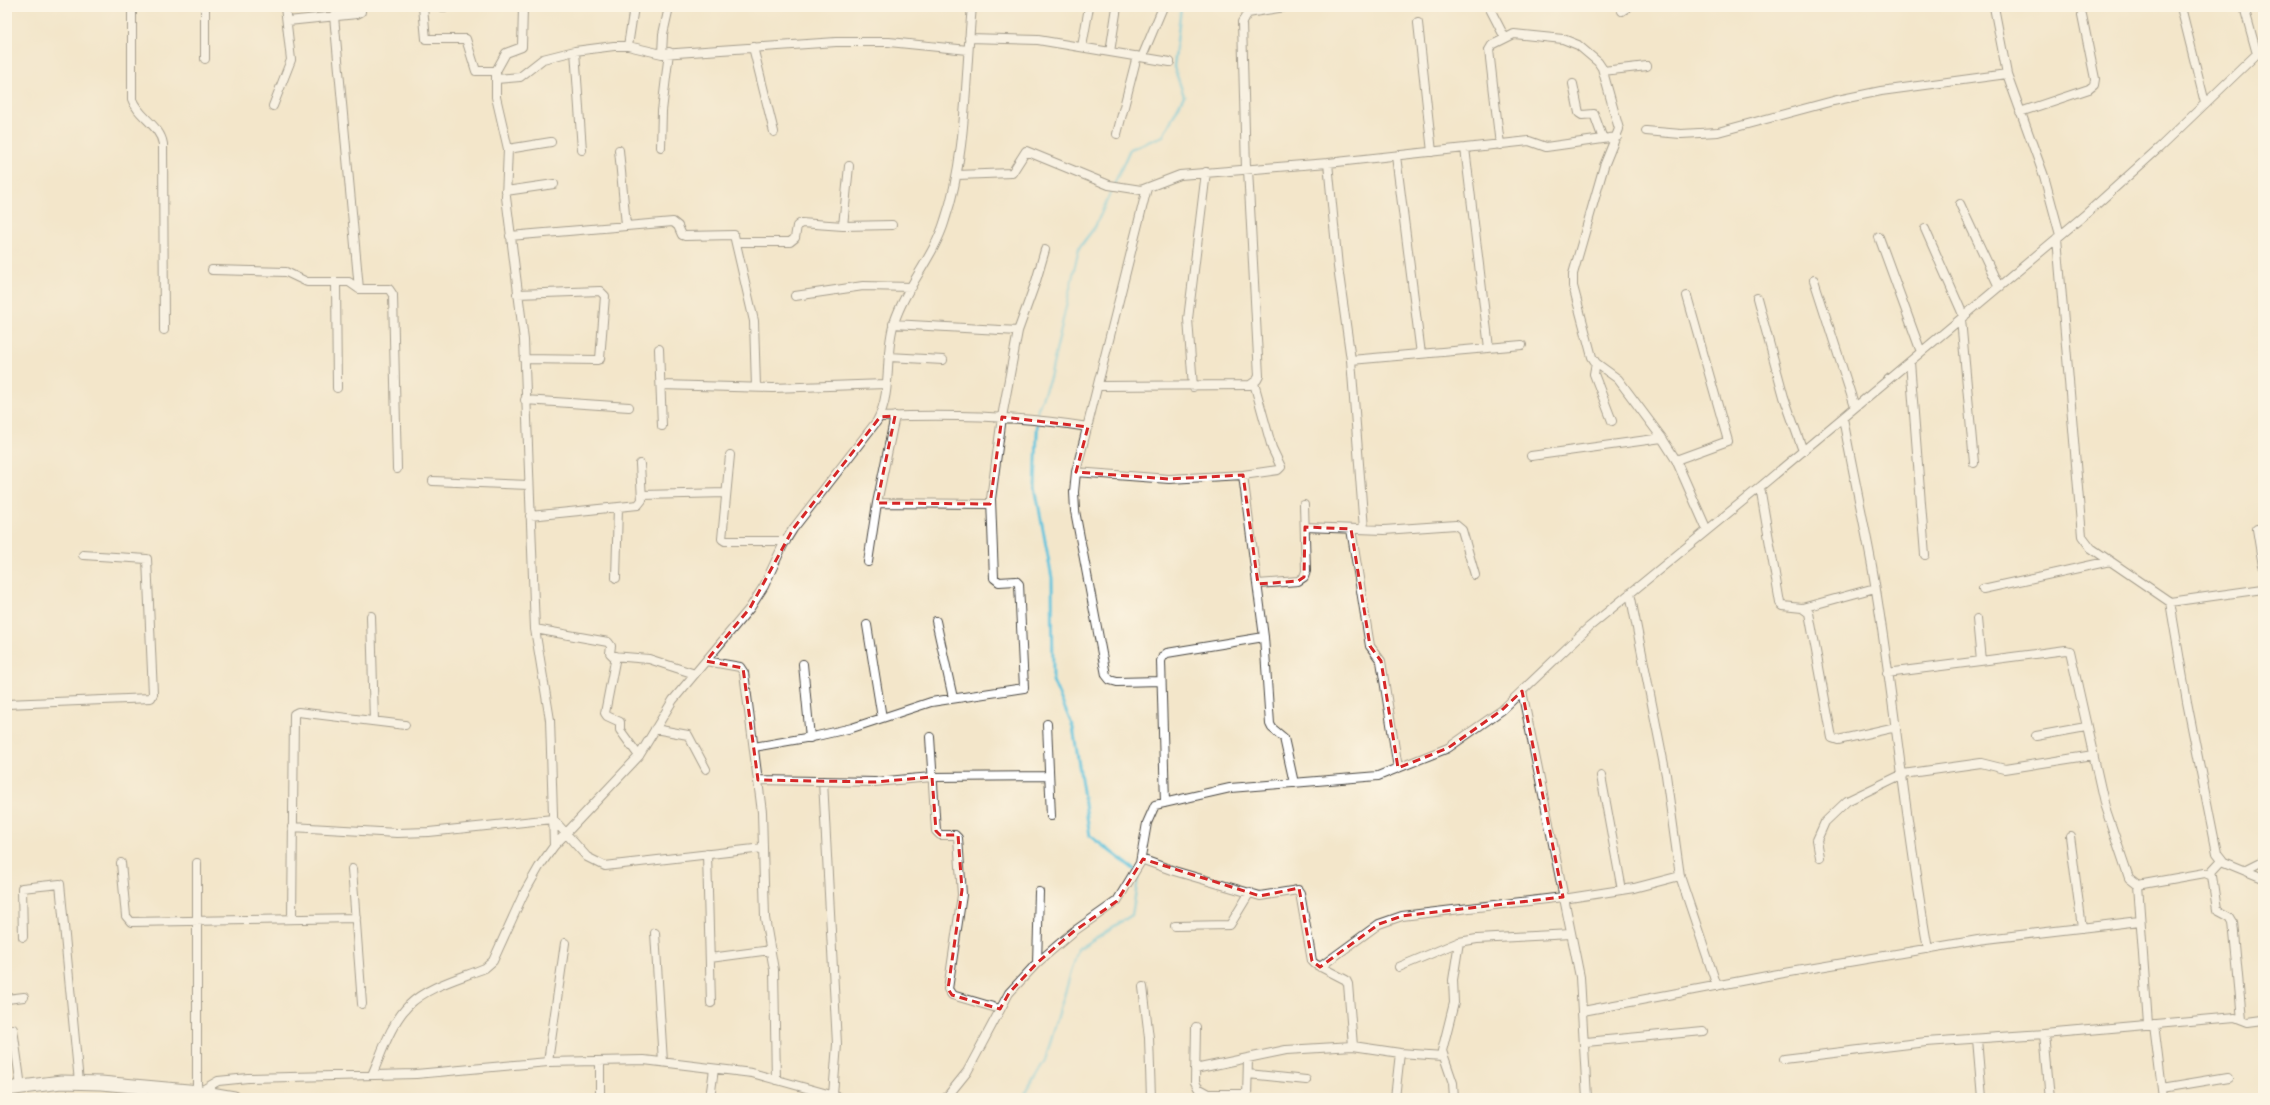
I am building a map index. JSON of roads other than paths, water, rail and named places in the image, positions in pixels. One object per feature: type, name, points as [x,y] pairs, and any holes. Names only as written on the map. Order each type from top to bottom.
[{"type":"highway","points":[[7,1089],[61,1082],[79,1082],[234,1098]]},
{"type":"street","points":[[132,7],[132,99],[137,109],[159,133],[163,144],[164,330]]},
{"type":"street","points":[[205,7],[205,59]]},
{"type":"street","points":[[274,106],[291,60],[288,21],[285,7]]},
{"type":"street","points":[[288,21],[357,14],[364,7]]},
{"type":"street","points":[[424,7],[426,39],[466,39],[476,71],[520,78],[544,60],[575,51],[628,46],[666,53],[836,42],[889,42],[968,50]]},
{"type":"street","points":[[523,7],[522,47],[506,53],[496,75],[496,97],[508,149],[506,191],[524,358],[535,629],[550,720],[554,846]]},
{"type":"street","points":[[628,46],[634,7]]},
{"type":"street","points":[[661,147],[666,53],[663,34],[669,7]]},
{"type":"street","points":[[372,1075],[393,1029],[410,1004],[426,993],[486,968],[493,961],[530,882],[554,846],[639,756],[670,704],[754,602],[771,573],[786,541],[880,416],[884,403],[893,324],[942,230],[953,197],[957,175],[972,7]]},
{"type":"street","points":[[1082,47],[1089,7]]},
{"type":"street","points":[[1110,52],[1117,7]]},
{"type":"street","points":[[1117,134],[1139,57],[1163,7]]},
{"type":"street","points":[[1254,383],[1259,376],[1247,169],[1242,22],[1248,13],[1285,7]]},
{"type":"street","points":[[1489,7],[1505,38]]},
{"type":"street","points":[[1994,7],[2007,74],[2044,176],[2059,237],[2080,529],[2086,543],[2170,602],[2263,589]]},
{"type":"street","points":[[2181,7],[2206,103]]},
{"type":"street","points":[[948,1096],[967,1072],[1009,993],[1037,963],[1073,932],[1117,901],[1141,861],[1148,824],[1155,805],[1230,788],[1378,776],[1448,748],[1502,710],[1589,627],[1856,408],[2059,237],[2159,148],[2260,51],[2244,7]]},
{"type":"street","points":[[2020,112],[2089,89],[2094,85],[2095,79],[2082,15]]},
{"type":"street","points":[[334,16],[359,288]]},
{"type":"street","points":[[1418,23],[1432,152]]},
{"type":"street","points":[[1500,145],[1489,50],[1492,45],[1505,38],[1518,34],[1569,40],[1578,45],[1598,62],[1603,70],[1619,125],[1617,137],[1600,178],[1572,280],[1592,357],[1596,362],[1618,379],[1662,438],[1676,460],[1707,530]]},
{"type":"street","points":[[969,38],[1038,40],[1170,62]]},
{"type":"street","points":[[753,47],[774,132]]},
{"type":"street","points":[[575,51],[582,150]]},
{"type":"street","points":[[1603,70],[1647,66]]},
{"type":"street","points":[[1646,131],[1681,134],[1718,132],[1833,101],[1881,91],[2007,74]]},
{"type":"street","points":[[1573,84],[1579,113],[1582,115],[1594,114],[1603,139]]},
{"type":"street","points":[[957,175],[1012,172],[1026,150],[1109,185],[1127,189],[1147,188],[1180,175],[1206,172],[1328,164],[1528,141],[1546,147],[1617,137]]},
{"type":"street","points":[[508,149],[551,142]]},
{"type":"street","points":[[1465,148],[1489,348]]},
{"type":"street","points":[[619,150],[626,225]]},
{"type":"street","points":[[1396,156],[1421,354]]},
{"type":"street","points":[[1328,164],[1338,267],[1351,360],[1364,529]]},
{"type":"street","points":[[843,226],[849,166]]},
{"type":"street","points":[[1193,387],[1188,319],[1206,172]]},
{"type":"street","points":[[506,191],[554,184]]},
{"type":"street","points":[[1147,188],[1076,472],[1074,492],[1075,511],[1106,675],[1110,680],[1117,682],[1161,681]]},
{"type":"street","points":[[1960,204],[1999,287]]},
{"type":"street","points":[[510,236],[673,222],[678,226],[682,235],[734,235],[754,321],[756,387]]},
{"type":"street","points":[[736,242],[790,242],[796,238],[797,226],[801,223],[843,226],[892,225]]},
{"type":"street","points":[[1925,229],[1963,318],[1974,463]]},
{"type":"street","points":[[1879,237],[1921,352]]},
{"type":"street","points":[[754,747],[810,738],[852,728],[917,706],[953,698],[1021,689],[1025,685],[1019,584],[1016,581],[998,582],[994,578],[990,504],[1002,417],[1018,331],[1036,281],[1045,250]]},
{"type":"street","points":[[212,270],[286,272],[307,282],[349,282],[359,288],[386,287],[393,295],[397,469]]},
{"type":"street","points":[[1814,280],[1856,408]]},
{"type":"street","points":[[336,282],[337,388]]},
{"type":"street","points":[[795,296],[863,286],[912,287]]},
{"type":"street","points":[[517,294],[600,291],[605,296],[600,358],[597,360],[524,358]]},
{"type":"street","points":[[1676,460],[1728,441],[1687,296]]},
{"type":"street","points":[[1757,298],[1784,397],[1803,451]]},
{"type":"street","points":[[893,324],[1018,331]]},
{"type":"street","points":[[1351,360],[1522,345]]},
{"type":"street","points":[[660,349],[662,426]]},
{"type":"street","points":[[889,357],[943,360]]},
{"type":"street","points":[[1596,362],[1594,374],[1612,421]]},
{"type":"street","points":[[1910,362],[1925,556]]},
{"type":"street","points":[[1098,386],[1193,387],[1254,383]]},
{"type":"street","points":[[1076,472],[1169,479],[1243,475],[1280,469],[1272,448],[1254,383]]},
{"type":"street","points":[[661,385],[756,387],[886,384]]},
{"type":"street","points":[[525,400],[629,407]]},
{"type":"street","points":[[880,416],[1002,417],[1046,420],[1088,427]]},
{"type":"street","points":[[868,562],[877,503],[895,416]]},
{"type":"street","points":[[1843,418],[1875,588],[1903,774],[1918,895],[1928,949]]},
{"type":"street","points":[[1531,456],[1662,438]]},
{"type":"street","points":[[730,455],[722,539],[725,541],[786,541]]},
{"type":"street","points":[[530,516],[638,505],[642,500],[640,464]]},
{"type":"street","points":[[1243,475],[1264,637],[1270,724],[1272,728],[1284,738],[1294,783]]},
{"type":"street","points":[[433,481],[529,485]]},
{"type":"street","points":[[1760,487],[1780,603],[1787,607],[1802,608],[1875,588]]},
{"type":"street","points":[[642,495],[726,493]]},
{"type":"street","points":[[877,503],[990,504]]},
{"type":"street","points":[[1258,584],[1298,581],[1304,577],[1306,571],[1304,504]]},
{"type":"street","points":[[616,578],[618,507]]},
{"type":"street","points":[[1305,527],[1364,529],[1456,525],[1462,530],[1475,575]]},
{"type":"street","points":[[1351,529],[1370,646],[1381,661],[1398,768]]},
{"type":"street","points":[[2257,529],[2263,566]]},
{"type":"street","points":[[7,704],[151,698],[153,694],[147,559],[83,555]]},
{"type":"street","points":[[1984,589],[2110,561]]},
{"type":"street","points":[[1630,593],[1666,775],[1680,876],[1717,986]]},
{"type":"street","points":[[2170,602],[2187,702],[2217,853],[2222,860],[2263,878]]},
{"type":"street","points":[[1802,608],[1809,613],[1811,618],[1832,738],[1838,740],[1896,727]]},
{"type":"street","points":[[371,616],[374,721]]},
{"type":"street","points":[[1977,620],[1981,662]]},
{"type":"street","points":[[936,621],[953,698]]},
{"type":"street","points":[[867,625],[882,718]]},
{"type":"street","points":[[535,629],[608,642],[611,646],[611,655],[649,659],[695,674]]},
{"type":"street","points":[[1165,802],[1161,681],[1161,661],[1163,656],[1167,653],[1264,637]]},
{"type":"street","points":[[1887,673],[2070,651],[2092,754],[2107,815],[2129,878],[2138,885],[2209,874],[2222,860]]},
{"type":"street","points":[[616,656],[605,713],[606,716],[620,722],[620,730],[639,756]]},
{"type":"street","points":[[706,660],[743,669],[758,780],[763,848],[765,918],[774,970],[776,1080]]},
{"type":"street","points":[[803,664],[810,738]]},
{"type":"street","points":[[1522,691],[1548,811],[1563,898],[1580,977],[1586,1042],[1587,1098]]},
{"type":"street","points":[[292,919],[294,714],[298,712],[405,725]]},
{"type":"street","points":[[1047,724],[1050,816]]},
{"type":"street","points":[[2036,736],[2086,727]]},
{"type":"street","points":[[655,729],[688,736],[706,769]]},
{"type":"street","points":[[930,737],[936,831],[940,835],[955,835],[958,838],[962,890],[948,989],[952,995],[1000,1009]]},
{"type":"street","points":[[1820,857],[1817,840],[1825,822],[1847,802],[1903,774],[1981,763],[2005,769],[2092,754]]},
{"type":"street","points":[[758,780],[875,782],[932,777],[1049,776]]},
{"type":"street","points":[[1601,776],[1622,890]]},
{"type":"street","points":[[823,781],[837,1044],[833,1095]]},
{"type":"street","points":[[292,827],[413,833],[553,819]]},
{"type":"street","points":[[553,819],[587,857],[605,866],[763,848]]},
{"type":"street","points":[[2070,836],[2082,928]]},
{"type":"street","points":[[707,854],[711,1003]]},
{"type":"street","points":[[1141,861],[1264,896],[1298,890],[1312,961],[1320,967],[1346,980],[1348,984],[1353,1046]]},
{"type":"street","points":[[2245,870],[2263,861]]},
{"type":"street","points":[[121,863],[128,920],[131,922],[356,918]]},
{"type":"street","points":[[197,863],[197,920],[192,1093],[218,1081],[248,1078],[416,1074],[548,1062],[644,1060],[752,1073],[842,1098]]},
{"type":"street","points":[[352,869],[362,1004]]},
{"type":"street","points":[[2209,874],[2212,876],[2217,910],[2230,918],[2233,922],[2242,1019]]},
{"type":"street","points":[[1320,967],[1379,924],[1402,916],[1622,890],[1680,876]]},
{"type":"street","points":[[23,937],[22,888],[60,884],[79,1082]]},
{"type":"street","points":[[2138,885],[2140,920],[2151,1024],[2163,1098]]},
{"type":"street","points":[[1037,963],[1039,892]]},
{"type":"street","points":[[1175,926],[1230,925],[1250,892]]},
{"type":"street","points":[[1584,1011],[1928,949],[2140,920]]},
{"type":"street","points":[[655,933],[663,1062]]},
{"type":"street","points":[[1399,967],[1459,942],[1477,939],[1571,934]]},
{"type":"street","points":[[1454,1098],[1453,1083],[1443,1056],[1443,1046],[1454,1003],[1452,980],[1459,942]]},
{"type":"street","points":[[548,1062],[565,943]]},
{"type":"street","points":[[710,958],[771,950]]},
{"type":"street","points":[[1143,987],[1149,1038],[1151,1098]]},
{"type":"street","points":[[7,999],[24,997]]},
{"type":"street","points":[[1784,1059],[1926,1042],[2044,1034],[2235,1017],[2248,1022],[2263,1020]]},
{"type":"street","points":[[1196,1027],[1196,1085],[1209,1096],[1247,1096],[1248,1058]]},
{"type":"street","points":[[13,1029],[21,1087]]},
{"type":"street","points":[[1586,1042],[1703,1031]]},
{"type":"street","points":[[2044,1034],[2050,1098]]},
{"type":"street","points":[[1977,1039],[1982,1098]]},
{"type":"street","points":[[1195,1069],[1286,1050],[1353,1046],[1400,1053],[1443,1056]]},
{"type":"street","points":[[1396,1098],[1400,1053]]},
{"type":"street","points":[[600,1061],[600,1098]]},
{"type":"street","points":[[710,1098],[714,1069]]},
{"type":"street","points":[[1248,1074],[1306,1080]]},
{"type":"street","points":[[2162,1088],[2228,1077]]},
{"type":"waterway","points":[[1023,1098],[1045,1060],[1078,949],[1132,915],[1139,873],[1090,836],[1073,727],[1053,681],[1052,578],[1035,487],[1038,409],[1050,378],[1079,248],[1095,227],[1130,149],[1163,136],[1184,96],[1174,67],[1181,7]]}]
